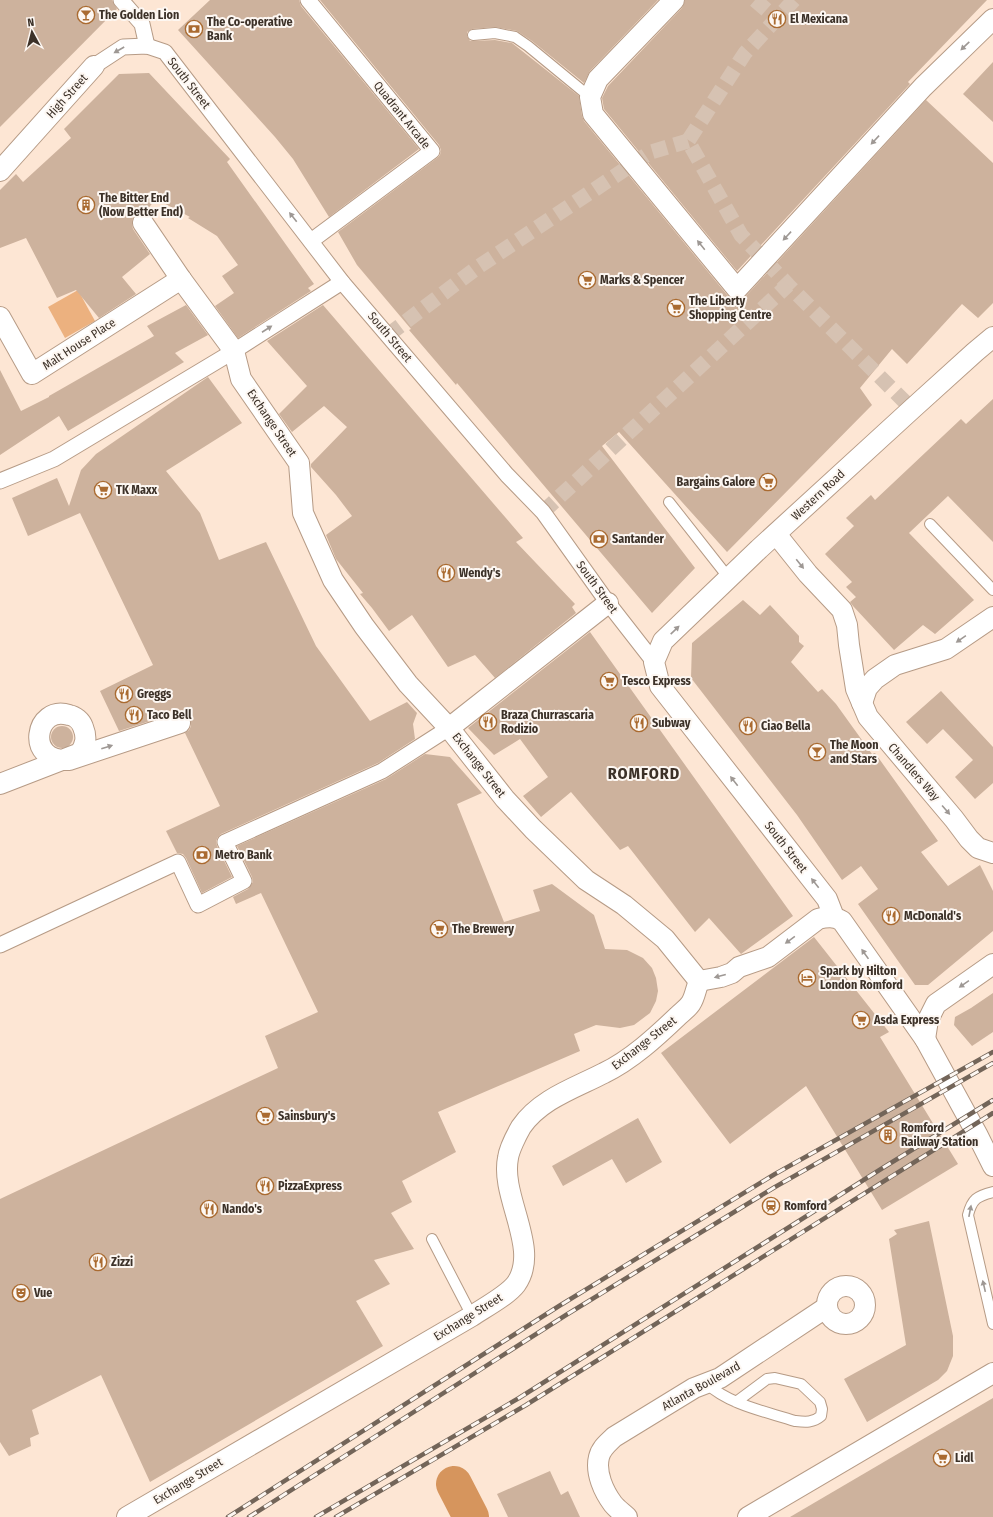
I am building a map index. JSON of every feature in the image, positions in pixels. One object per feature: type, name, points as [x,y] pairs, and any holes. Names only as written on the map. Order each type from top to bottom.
[{"type":"street","points":[[121,0],[142,24],[147,46]]},
{"type":"street","name":"Quadrant Arcade","points":[[308,0],[432,151],[311,240]]},
{"type":"street","points":[[674,0],[598,79],[590,97],[593,114],[738,289],[923,87],[993,19]]},
{"type":"street","name":"High Street","points":[[0,171],[94,66],[123,47],[147,46]]},
{"type":"street","name":"South Street","points":[[147,46],[165,52],[342,282],[507,475],[542,512],[608,603],[654,662],[660,686],[827,899],[834,917],[842,921],[925,1039],[993,1166]]},
{"type":"street","name":"Exchange Street","points":[[127,1517],[472,1316],[510,1291],[521,1276],[524,1252],[507,1174],[508,1157],[521,1128],[534,1111],[575,1087],[606,1073],[660,1033],[691,1004],[699,981],[665,939],[624,905],[586,880],[557,854],[505,799],[449,728],[408,684],[364,626],[333,580],[303,513],[299,463],[241,378],[234,350],[181,279],[143,223]]},
{"type":"street","name":"Malt House Place","points":[[0,317],[32,374],[181,279]]},
{"type":"street","points":[[0,481],[54,458],[234,350],[342,282]]},
{"type":"street","name":"Western Road","points":[[654,662],[663,641],[728,577],[917,404],[993,337]]},
{"type":"street","name":"Chandlers Way","points":[[776,534],[808,574],[842,610],[847,625],[856,689],[868,718],[954,819],[969,839],[978,848],[993,853]]},
{"type":"street","points":[[0,945],[178,862],[198,905],[244,881],[225,842],[382,771],[449,728],[608,603]]},
{"type":"street","points":[[862,702],[867,688],[875,679],[894,665],[946,650],[993,617]]},
{"type":"street","points":[[0,784],[60,761],[66,758],[80,753],[86,741],[86,733],[81,723],[73,716],[67,714],[51,716],[43,723],[39,731],[39,740],[44,752],[50,757],[61,760],[65,760],[69,760],[180,723]]},
{"type":"street","points":[[699,981],[721,977],[739,967],[768,956],[818,920],[834,917]]},
{"type":"street","points":[[925,1039],[928,1020],[936,1004],[993,964]]},
{"type":"street","name":"Atlanta Boulevard","points":[[628,1517],[614,1505],[602,1483],[598,1469],[599,1456],[603,1448],[614,1437],[694,1388],[706,1382],[720,1378],[736,1368],[826,1307]]},
{"type":"street","points":[[748,1517],[993,1373]]},
{"type":"lane","points":[[473,35],[495,33],[515,37],[590,97]]},
{"type":"lane","points":[[669,502],[728,577]]},
{"type":"lane","points":[[930,524],[993,590]]},
{"type":"lane","points":[[993,1192],[975,1199],[971,1204],[968,1215],[993,1324]]},
{"type":"lane","points":[[432,1239],[472,1316]]},
{"type":"lane","points":[[706,1382],[714,1390],[730,1400],[736,1402],[795,1421],[806,1422],[817,1420],[822,1416],[820,1402],[801,1384],[775,1378],[767,1379],[736,1402]]},
{"type":"shaded area","points":[[78,290],[95,321],[65,338],[48,307]]},
{"type":"building","points":[[0,0],[112,0],[117,9],[0,127]]},
{"type":"building","points":[[210,0],[299,0],[301,6],[419,149],[329,217],[293,159],[275,137],[178,30]]},
{"type":"building","name":"The Liberty Shopping Centre","points":[[320,0],[658,0],[590,71],[584,83],[532,41],[517,31],[495,27],[472,29],[467,32],[467,36],[470,41],[495,40],[512,43],[579,96],[584,121],[728,296],[734,300],[740,300],[745,297],[926,100],[993,163],[993,303],[978,318],[962,304],[907,364],[892,349],[860,388],[872,405],[727,552],[619,432],[602,446],[695,568],[652,613],[457,383],[456,385],[409,330],[411,329],[357,265],[338,232],[437,158],[440,155],[441,150],[439,145]]},
{"type":"building","points":[[685,0],[987,0],[908,82],[910,84],[737,271],[604,109],[602,98],[608,86],[682,8]]},
{"type":"building","points":[[993,62],[993,122],[963,94]]},
{"type":"building","points":[[149,73],[230,159],[227,162],[314,284],[308,288],[311,291],[238,338],[215,306],[234,293],[222,276],[238,265],[217,236],[188,218],[190,217],[156,199],[145,212],[137,213],[133,218],[133,229],[150,254],[122,277],[136,294],[99,318],[76,290],[57,298],[26,238],[0,248],[0,190],[16,174],[23,182],[71,138],[64,129],[119,74]]},
{"type":"building","points":[[186,305],[208,335],[175,353],[184,362],[68,431],[59,416],[0,455],[0,370],[21,411],[49,397],[154,336],[147,326]]},
{"type":"building","points":[[323,305],[523,538],[516,542],[575,604],[572,607],[576,613],[495,678],[475,655],[448,667],[412,615],[389,631],[360,594],[363,593],[336,559],[326,535],[352,516],[336,495],[311,467],[311,464],[347,427],[324,406],[292,432],[279,414],[307,386],[267,341]]},
{"type":"building","points":[[208,377],[242,423],[166,471],[200,513],[219,560],[266,542],[316,646],[370,721],[407,702],[417,713],[413,724],[415,739],[378,763],[221,834],[216,841],[217,846],[232,877],[202,893],[186,858],[183,854],[177,853],[166,831],[220,806],[185,733],[191,726],[191,719],[187,714],[175,712],[174,709],[147,722],[119,731],[100,691],[153,665],[80,513],[28,536],[12,498],[57,478],[69,506],[81,470],[96,454]]},
{"type":"building","points":[[993,399],[993,542],[948,496],[909,533],[974,600],[935,634],[923,625],[894,650],[850,602],[856,597],[846,587],[852,582],[825,554],[854,526],[846,518],[871,495],[875,500],[961,419],[966,424]]},
{"type":"building","points":[[743,600],[760,615],[770,605],[799,636],[799,642],[804,646],[791,662],[818,692],[822,689],[836,704],[872,754],[875,753],[938,841],[921,852],[948,886],[980,865],[993,891],[993,931],[928,985],[915,985],[858,904],[878,889],[861,866],[842,880],[797,815],[691,678],[692,643]]},
{"type":"building","points":[[590,632],[793,916],[741,954],[709,918],[695,932],[628,846],[620,850],[571,792],[541,817],[523,796],[548,777],[520,739],[494,755],[468,728]]},
{"type":"building","points":[[941,691],[993,747],[993,783],[975,799],[955,777],[973,760],[943,729],[927,744],[906,722]]},
{"type":"building","points":[[62,726],[70,729],[73,737],[70,745],[62,748],[54,745],[51,737],[54,729]]},
{"type":"building","name":"The Brewery","points":[[425,754],[450,757],[482,793],[457,804],[504,922],[540,911],[533,890],[552,884],[594,915],[605,949],[627,950],[643,958],[652,968],[656,978],[658,991],[656,1001],[650,1013],[634,1025],[620,1028],[596,1025],[574,1034],[580,1051],[438,1112],[456,1152],[402,1181],[412,1202],[391,1213],[414,1249],[374,1260],[390,1284],[356,1301],[383,1346],[150,1482],[101,1375],[32,1410],[39,1434],[30,1438],[31,1446],[9,1456],[0,1442],[0,1199],[278,1068],[265,1036],[318,1012],[261,893],[236,904],[233,897],[248,889],[253,882],[237,846],[386,779]]},
{"type":"building","points":[[814,937],[889,1032],[880,1037],[958,1164],[882,1210],[806,1086],[730,1144],[661,1053]]},
{"type":"building","points":[[993,993],[993,1032],[972,1046],[954,1025],[955,1017]]},
{"type":"building","points":[[638,1118],[662,1162],[626,1183],[612,1159],[563,1186],[552,1166]]},
{"type":"building","points":[[929,1221],[953,1336],[953,1356],[947,1371],[938,1380],[867,1422],[844,1379],[906,1345],[889,1239],[897,1234],[894,1230]]},
{"type":"building","name":"Lidl","points":[[993,1398],[993,1517],[790,1517]]},
{"type":"building","points":[[550,1471],[561,1495],[568,1491],[580,1517],[508,1517],[497,1494]]},
{"type":"waterway","points":[[454,1484],[471,1517]]},
{"type":"tunnel","points":[[755,0],[777,19]]},
{"type":"tunnel","points":[[794,0],[745,53],[688,141],[741,235],[788,285],[912,409]]},
{"type":"tunnel","points":[[388,335],[478,267],[651,152],[688,141]]},
{"type":"tunnel","points":[[543,512],[788,285]]},
{"type":"railway","points":[[228,1517],[559,1306],[775,1174],[993,1052]]},
{"type":"railway","points":[[249,1517],[566,1315],[775,1187],[993,1063]]},
{"type":"railway","points":[[316,1517],[519,1398],[993,1100]]},
{"type":"railway","points":[[336,1517],[526,1405],[993,1113]]},
{"type":"place","name":"The Golden Lion","points":[[86,15]]},
{"type":"place","name":"El Mexicana","points":[[777,19]]},
{"type":"place","name":"The Co-operative Bank","points":[[194,29]]},
{"type":"place","name":"The Bitter End (Now Better End)","points":[[86,205]]},
{"type":"place","name":"Marks & Spencer","points":[[587,280]]},
{"type":"place","name":"The Liberty Shopping Centre","points":[[676,308]]},
{"type":"place","name":"Bargains Galore","points":[[768,482]]},
{"type":"place","name":"TK Maxx","points":[[103,490]]},
{"type":"place","name":"Santander","points":[[599,539]]},
{"type":"place","name":"Wendy's","points":[[446,573]]},
{"type":"place","name":"Tesco Express","points":[[609,681]]},
{"type":"place","name":"Greggs","points":[[124,694]]},
{"type":"place","name":"Taco Bell","points":[[134,715]]},
{"type":"place","name":"Braza Churrascaria Rodizio","points":[[488,722]]},
{"type":"place","name":"Subway","points":[[639,723]]},
{"type":"place","name":"Ciao Bella","points":[[748,726]]},
{"type":"place","name":"The Moon and Stars","points":[[817,752]]},
{"type":"place","name":"Metro Bank","points":[[202,855]]},
{"type":"place","name":"McDonald's","points":[[891,916]]},
{"type":"place","name":"The Brewery","points":[[439,929]]},
{"type":"place","name":"Spark by Hilton London Romford","points":[[807,978]]},
{"type":"place","name":"Asda Express","points":[[861,1020]]},
{"type":"place","name":"Sainsbury's","points":[[265,1116]]},
{"type":"place","name":"Romford Railway Station","points":[[888,1135]]},
{"type":"place","name":"PizzaExpress","points":[[265,1186]]},
{"type":"place","name":"Romford","points":[[771,1206]]},
{"type":"place","name":"Nando's","points":[[209,1209]]},
{"type":"place","name":"Zizzi","points":[[98,1262]]},
{"type":"place","name":"Vue","points":[[21,1293]]},
{"type":"place","name":"Lidl","points":[[942,1458]]},
{"type":"district","name":"ROMFORD","points":[[644,773]]}]
